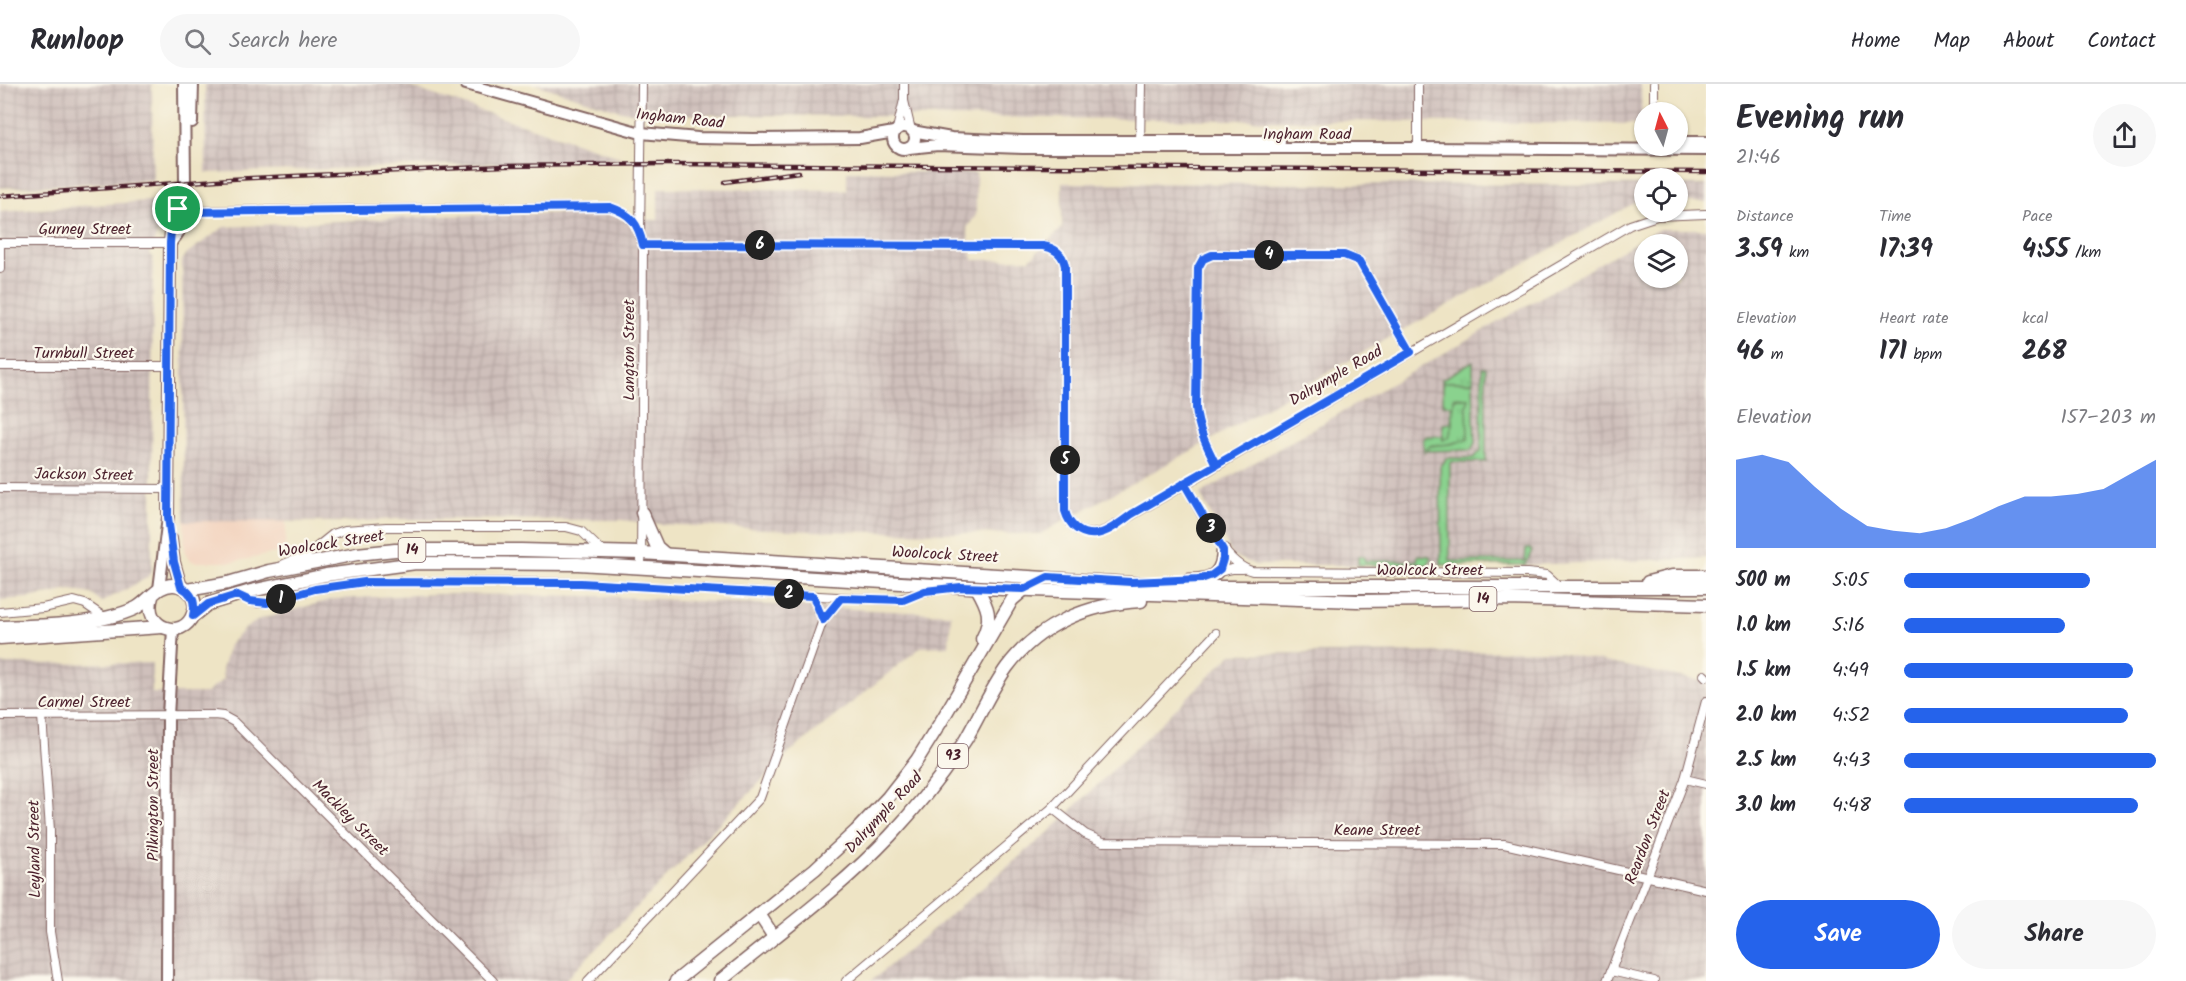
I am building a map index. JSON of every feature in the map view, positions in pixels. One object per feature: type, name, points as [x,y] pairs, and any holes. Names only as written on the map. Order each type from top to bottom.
[{"type":"main road","points":[[182,211],[185,182],[183,84]]},
{"type":"main road","points":[[193,84],[191,182],[182,211],[171,231],[168,366],[168,517],[174,562],[184,588],[193,599],[193,616]]},
{"type":"main road","name":"Ingham Road","points":[[466,84],[641,133],[709,139],[860,138],[894,144]]},
{"type":"main road","points":[[904,127],[912,130],[915,138],[909,148],[901,149],[894,144],[892,140],[895,131],[904,127]]},
{"type":"main road","name":"Ingham Road","points":[[912,130],[951,138],[1140,145]]},
{"type":"main road","name":"Ingham Road","points":[[860,138],[895,131]]},
{"type":"main road","name":"Ingham Road","points":[[1418,145],[1634,142]]},
{"type":"main road","points":[[1688,142],[1706,142]]},
{"type":"main road","name":"Ingham Road","points":[[909,148],[938,145],[1634,147]]},
{"type":"main road","name":"Ingham Road","points":[[1688,149],[1706,150]]},
{"type":"main road","points":[[642,513],[657,547],[665,554]]},
{"type":"main road","points":[[168,517],[150,611],[152,617],[168,628]]},
{"type":"main road","name":"Woolcock Street","points":[[184,588],[228,583],[269,571],[357,554],[395,550],[602,551],[1193,587],[1706,586]]},
{"type":"main road","points":[[1131,582],[1201,579],[1218,572],[1222,565],[1223,550]]},
{"type":"main road","name":"Woolcock Street","points":[[193,616],[208,604],[237,595],[326,575],[416,563],[578,564],[977,588],[1357,601],[1509,599],[1706,605]]},
{"type":"main road","points":[[1626,586],[1672,576],[1706,576]]},
{"type":"main road","points":[[1048,577],[1044,587],[1050,590]]},
{"type":"main road","name":"Dalrymple Road","points":[[676,981],[815,869],[888,797],[917,760],[1012,600],[1024,589],[1048,577]]},
{"type":"main road","name":"14","points":[[0,627],[35,626],[104,617],[129,610],[169,585],[184,588]]},
{"type":"main road","points":[[955,697],[987,627],[987,606],[977,588]]},
{"type":"main road","name":"Dalrymple Road","points":[[720,981],[844,879],[896,828],[930,789],[960,746],[1007,667],[1033,639],[1066,618],[1102,605],[1208,596]]},
{"type":"main road","name":"14","points":[[168,628],[185,625],[193,616]]},
{"type":"main road","points":[[0,639],[124,628],[168,628]]},
{"type":"main road","name":"Pilkington Street","points":[[167,981],[168,628]]},
{"type":"main road","points":[[759,914],[774,936]]},
{"type":"street","name":"Langton Street","points":[[641,568],[642,84]]},
{"type":"street","points":[[904,84],[904,100],[912,130]]},
{"type":"street","points":[[1140,145],[1141,84]]},
{"type":"street","points":[[1418,84],[1418,145]]},
{"type":"street","points":[[1654,84],[1654,102]]},
{"type":"street","points":[[895,131],[904,100]]},
{"type":"street","points":[[182,211],[610,207],[623,211],[635,223],[640,233]]},
{"type":"street","name":"Dalrymple Road","points":[[643,245],[1043,246],[1058,252],[1065,266],[1065,511],[1073,526],[1082,532],[1096,534],[1630,225],[1657,216],[1706,214]]},
{"type":"street","points":[[0,243],[0,269]]},
{"type":"street","name":"Gurney Street","points":[[0,243],[170,243]]},
{"type":"street","points":[[1216,465],[1201,435],[1196,408],[1198,268],[1203,259],[1212,255],[1344,255],[1359,261],[1411,352]]},
{"type":"street","name":"Turnbull Street","points":[[0,366],[168,366]]},
{"type":"street","points":[[1184,483],[1223,550],[1233,562],[1246,570]]},
{"type":"street","name":"Jackson Street","points":[[0,488],[168,489]]},
{"type":"street","points":[[269,571],[308,554],[339,532],[386,527],[566,527],[581,531],[602,551]]},
{"type":"street","points":[[1218,572],[1232,568],[1268,572],[1527,573],[1547,575],[1560,587]]},
{"type":"street","points":[[237,595],[250,601],[267,603],[315,589],[365,582],[581,583],[903,600],[925,591],[961,587]]},
{"type":"street","points":[[813,596],[823,620]]},
{"type":"street","points":[[588,981],[760,798],[823,620],[841,598]]},
{"type":"street","points":[[0,612],[43,608],[74,601],[85,603],[104,617]]},
{"type":"street","points":[[846,981],[1052,808],[1216,633]]},
{"type":"street","name":"Reardon Street","points":[[1607,981],[1685,779],[1706,701]]},
{"type":"street","name":"Carmel Street","points":[[0,716],[168,716]]},
{"type":"street","name":"Leyland Street","points":[[42,716],[50,830],[50,932],[58,981]]},
{"type":"street","name":"Mackley Street","points":[[168,716],[223,716],[234,722],[493,981]]},
{"type":"street","points":[[1685,779],[1706,784]]},
{"type":"street","name":"Keane Street","points":[[1052,808],[1085,834],[1103,842],[1504,844],[1706,890]]},
{"type":"street","points":[[1611,971],[1654,981]]},
{"type":"shaded area","points":[[0,84],[152,84],[153,180],[0,188]]},
{"type":"shaded area","points":[[205,84],[401,84],[626,159],[206,173]]},
{"type":"shaded area","points":[[535,84],[1641,84],[1641,102],[1634,102],[1634,124],[642,114],[621,111]]},
{"type":"shaded area","points":[[847,171],[976,173],[976,215],[967,228],[973,260],[1030,259],[1062,228],[1062,183],[1634,185],[1634,203],[1040,534],[811,531],[658,524],[621,520],[184,521],[182,261],[186,254],[224,227],[436,216],[614,212],[622,219],[658,220],[658,188],[847,190]]},
{"type":"shaded area","points":[[1688,185],[1706,185],[1706,202],[1688,202]]},
{"type":"shaded area","points":[[161,200],[161,224],[149,254],[153,258],[152,570],[147,578],[102,602],[91,594],[71,590],[28,598],[0,600],[0,212]]},
{"type":"shaded area","points":[[1659,229],[1706,229],[1706,558],[1526,565],[1256,565],[1233,556],[1200,494],[1634,243],[1634,288],[1688,288],[1688,234],[1650,234]]},
{"type":"shaded area","points":[[184,521],[286,521],[285,551],[233,562],[194,562],[185,552]]},
{"type":"shaded area","points":[[436,594],[598,596],[951,614],[949,646],[921,647],[789,753],[564,981],[0,981],[0,664],[152,663],[152,693],[206,693],[223,680],[222,669],[229,645],[243,630],[260,619],[334,599]]},
{"type":"shaded area","points":[[1550,651],[1706,682],[1706,981],[871,981],[1049,832],[1232,654]]},
{"type":"green space","points":[[1473,361],[1473,382],[1443,382],[1442,390],[1442,379]]},
{"type":"green space","points":[[1482,367],[1486,367],[1486,462],[1452,462],[1450,464],[1450,561],[1525,561],[1526,549],[1530,549],[1532,551],[1525,565],[1441,565],[1440,467],[1447,458],[1473,458],[1481,451]]},
{"type":"green space","points":[[1443,382],[1473,382],[1475,443],[1471,450],[1426,451],[1430,446],[1451,444],[1468,439],[1467,405],[1469,398],[1454,397],[1453,424],[1449,437],[1443,440],[1443,424],[1451,423],[1451,405],[1443,405]]},
{"type":"green space","points":[[1453,398],[1469,398],[1468,440],[1440,446],[1432,445],[1424,452],[1423,440],[1426,436],[1443,436],[1443,439],[1449,437],[1453,424]]},
{"type":"green space","points":[[1418,555],[1431,558],[1428,565],[1358,565],[1358,556],[1364,556],[1365,561],[1417,561]]},
{"type":"railway","points":[[0,196],[231,179],[504,166],[666,164],[1706,172]]},
{"type":"railway","points":[[725,182],[799,172]]},
{"type":"route","points":[[178,209],[170,243],[168,517],[174,562],[181,587],[187,590],[195,604],[193,616],[208,604],[237,595],[250,601],[267,603],[315,589],[365,582],[581,583],[813,596],[823,620],[841,598],[903,600],[920,592],[961,587],[1024,589],[1048,577],[1131,582],[1208,578],[1220,569],[1223,550],[1184,483],[1216,465],[1256,442],[1411,352],[1359,261],[1344,255],[1212,255],[1203,259],[1198,268],[1196,408],[1201,435],[1216,465],[1184,483],[1110,528],[1090,534],[1073,526],[1065,511],[1065,266],[1060,254],[1051,248],[1043,246],[643,245],[635,223],[623,211],[610,207],[186,212],[178,209]]}]
